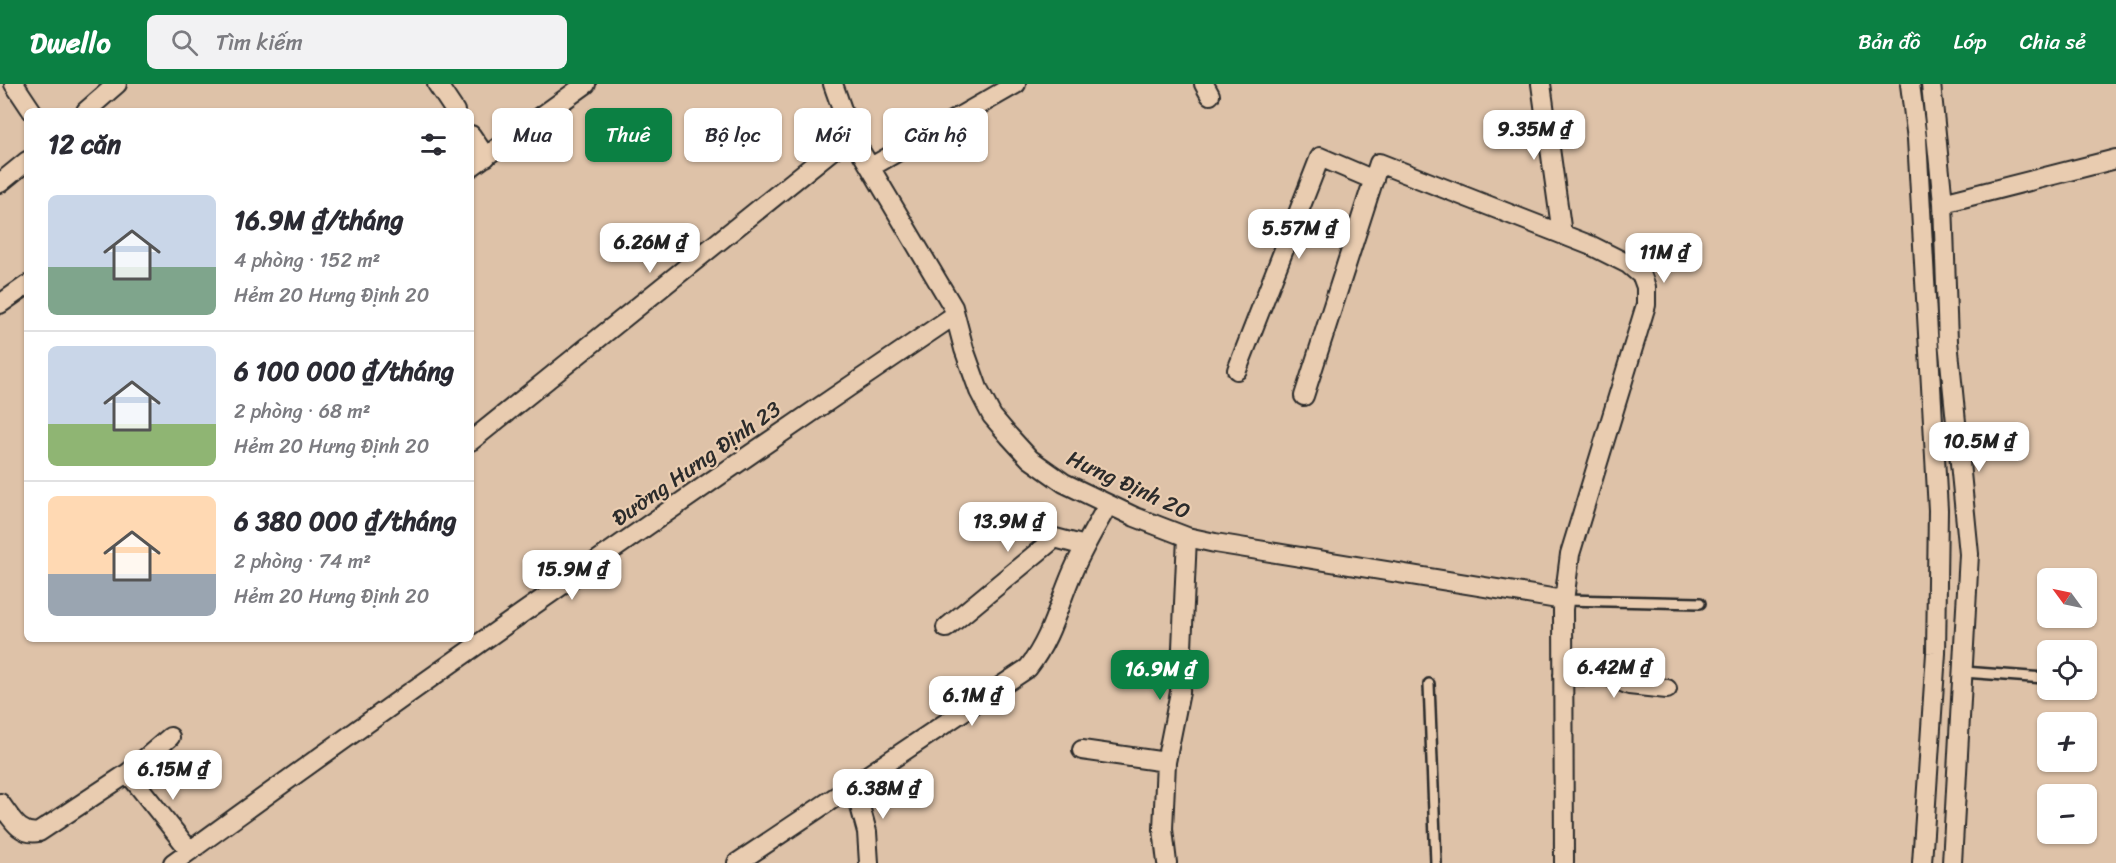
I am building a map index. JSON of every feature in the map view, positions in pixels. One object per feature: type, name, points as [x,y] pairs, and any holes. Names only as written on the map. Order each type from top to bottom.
[{"type":"street","points":[[14,84],[30,108]]},
{"type":"street","points":[[89,108],[117,84]]},
{"type":"street","points":[[437,84],[453,108]]},
{"type":"street","points":[[474,147],[478,162],[586,84]]},
{"type":"street","name":"Hưng Định 20","points":[[833,84],[841,108]]},
{"type":"street","points":[[871,167],[1016,84]]},
{"type":"street","points":[[1541,84],[1562,234]]},
{"type":"street","points":[[1910,84],[1917,139],[1938,510],[1936,652],[1922,863]]},
{"type":"street","points":[[1931,84],[1943,203],[1948,341],[1969,554],[1952,863]]},
{"type":"street","points":[[1237,370],[1320,157],[1374,180]]},
{"type":"street","points":[[1943,203],[2116,159]]},
{"type":"street","points":[[474,439],[817,162]]},
{"type":"street","name":"Hưng Định 20","points":[[868,162],[953,307],[964,349],[979,391],[997,423],[1030,459],[1064,483],[1135,518],[1187,537],[1564,600]]},
{"type":"street","points":[[0,183],[24,163]]},
{"type":"street","points":[[1304,396],[1379,163],[1592,246],[1628,264],[1642,276],[1646,287],[1646,305],[1570,554],[1564,600],[1564,863]]},
{"type":"street","points":[[0,304],[24,287]]},
{"type":"street","name":"Đường Hưng Định 23","points":[[172,863],[399,700],[775,437],[956,315]]},
{"type":"street","points":[[737,863],[1028,668],[1052,630],[1073,572],[1108,505]]},
{"type":"street","points":[[1167,863],[1163,829],[1166,762],[1180,692],[1187,537]]},
{"type":"street","points":[[946,628],[1055,538],[1085,546]]},
{"type":"street","points":[[1563,675],[1608,676],[1629,686],[1668,689]]},
{"type":"street","points":[[0,803],[23,831],[39,832],[128,773],[170,737]]},
{"type":"street","points":[[1082,750],[1166,762]]},
{"type":"street","points":[[128,773],[190,850]]},
{"type":"street","points":[[855,784],[867,832],[869,863]]},
{"type":"lane","points":[[1564,600],[1700,603]]},
{"type":"lane","points":[[1964,672],[2037,677]]},
{"type":"lane","points":[[1429,684],[1436,863]]}]
